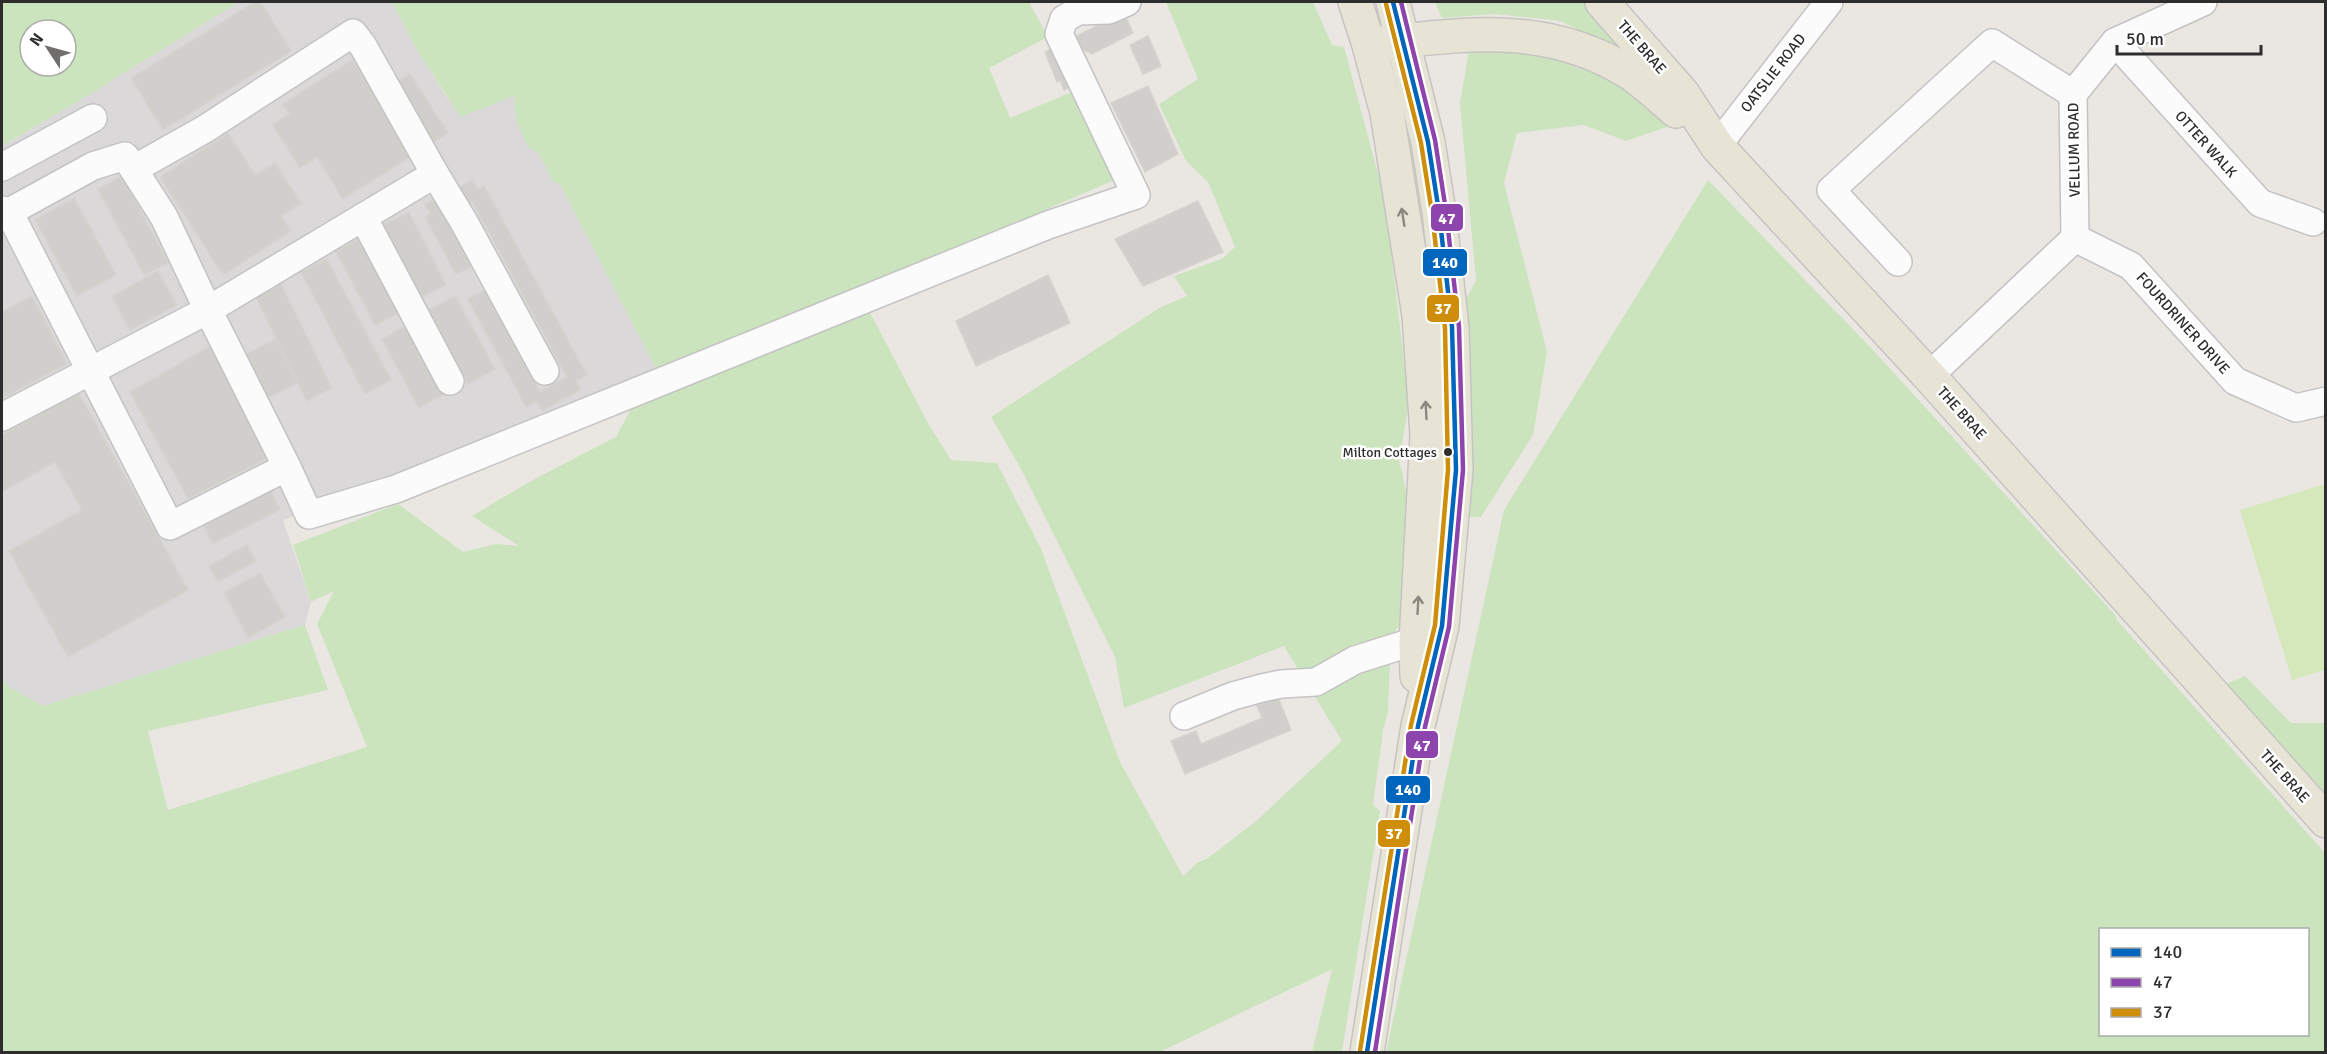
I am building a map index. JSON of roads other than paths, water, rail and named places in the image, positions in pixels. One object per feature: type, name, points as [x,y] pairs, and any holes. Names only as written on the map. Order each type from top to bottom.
[{"type":"main road","points":[[1355,2],[1370,45],[1387,113],[1419,315],[1424,368],[1427,435],[1416,643],[1418,726]]},
{"type":"main road","points":[[1367,1053],[1418,726],[1442,626],[1456,470],[1452,327],[1439,212],[1428,142],[1404,41],[1392,2]]},
{"type":"main road","name":"THE BRAE","points":[[1602,2],[1683,94],[1717,146],[1929,376],[2325,821]]},
{"type":"main road","points":[[1370,45],[1457,35],[1515,35],[1554,41],[1582,50],[1630,74],[1717,146]]},
{"type":"street","points":[[287,467],[170,526],[91,369],[5,211],[93,166],[125,156],[164,217],[287,467],[309,515],[396,489],[1048,225],[1136,195],[1059,34],[1064,19],[1078,11],[1109,9],[1127,2]]},
{"type":"street","name":"OATSLIE ROAD","points":[[1717,146],[1829,2]]},
{"type":"street","points":[[2073,94],[2115,42],[2203,2]]},
{"type":"street","points":[[134,170],[205,129],[353,33],[363,46],[464,222],[545,371]]},
{"type":"street","name":"OTTER WALK","points":[[2115,42],[2259,203],[2313,222]]},
{"type":"street","name":"VELLUM ROAD","points":[[1899,262],[1831,190],[1992,43],[2073,94],[2075,238]]},
{"type":"street","points":[[2,166],[93,118]]},
{"type":"street","points":[[2,417],[208,310],[435,174]]},
{"type":"street","points":[[363,217],[450,381]]},
{"type":"street","points":[[1929,376],[2075,238]]},
{"type":"street","name":"FOURDRINER DRIVE","points":[[2075,238],[2131,266],[2235,381],[2296,408],[2325,401]]},
{"type":"street","points":[[1184,716],[1233,696],[1262,688],[1281,684],[1316,682],[1355,660],[1416,643]]},
{"type":"place","name":"Milton Cottages","points":[[1448,452]]}]
